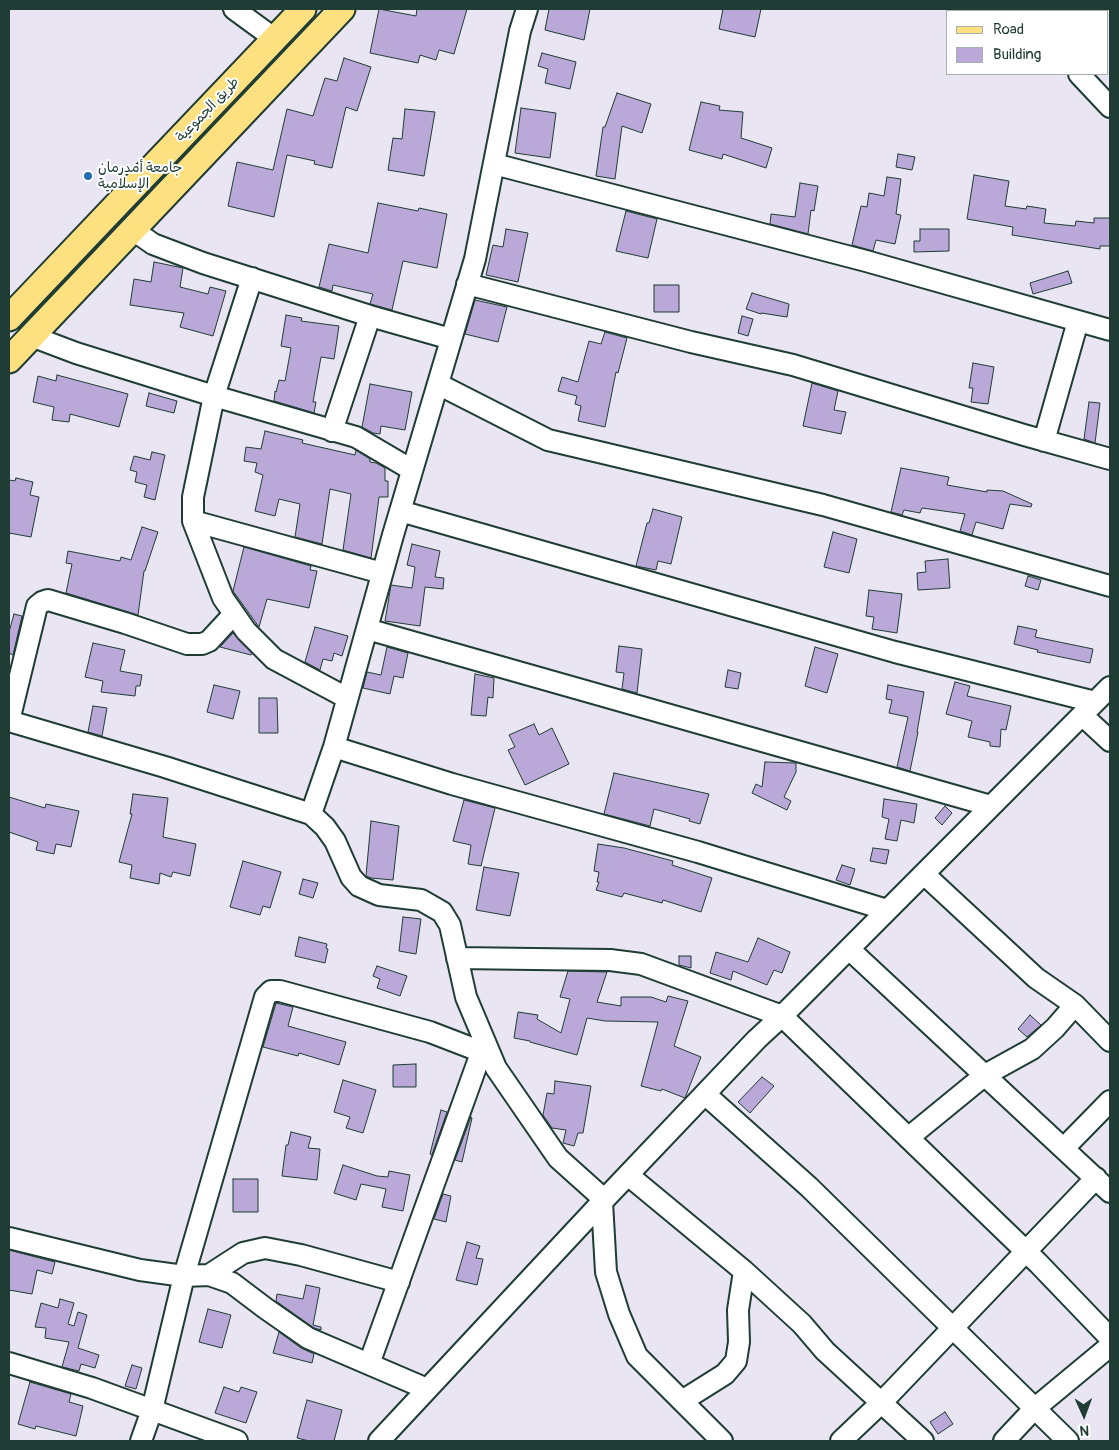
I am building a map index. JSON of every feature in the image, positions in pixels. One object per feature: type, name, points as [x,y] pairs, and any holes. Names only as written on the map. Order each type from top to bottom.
[{"type":"main road","name":"طريق الجموعية","points":[[9,318],[303,9]]},
{"type":"main road","name":"طريق الجموعية","points":[[9,360],[342,9]]},
{"type":"main road","points":[[135,187],[156,206]]},
{"type":"street","points":[[234,9],[275,40]]},
{"type":"street","points":[[311,814],[334,747],[382,573],[475,258],[520,31],[527,9]]},
{"type":"street","points":[[1080,75],[1110,107]]},
{"type":"street","points":[[494,164],[866,261],[1110,330]]},
{"type":"street","points":[[132,230],[154,244],[202,263],[370,316],[451,339]]},
{"type":"street","points":[[252,278],[214,396],[193,497],[193,521],[223,598],[246,632],[274,659],[348,698]]},
{"type":"street","points":[[467,284],[691,342],[793,365],[1110,459]]},
{"type":"street","points":[[332,431],[370,316]]},
{"type":"street","points":[[1044,440],[1078,321]]},
{"type":"street","points":[[31,336],[76,353],[214,396],[356,437],[412,470]]},
{"type":"street","points":[[438,384],[548,440],[824,505],[1110,586]]},
{"type":"street","points":[[400,511],[1089,709],[1110,741]]},
{"type":"street","points":[[193,521],[382,573]]},
{"type":"street","points":[[234,614],[209,641],[202,644],[188,644],[48,600],[42,602],[37,606],[9,721],[165,767],[311,814],[325,826],[336,841],[352,877],[360,886],[379,895],[421,900],[442,912],[450,925],[466,996],[484,1047],[496,1068],[558,1158],[597,1193],[602,1202],[606,1272],[619,1314],[637,1356],[722,1441]]},
{"type":"street","points":[[367,629],[991,806]]},
{"type":"street","points":[[379,1441],[757,1039],[1110,687]]},
{"type":"street","points":[[334,747],[452,784],[698,852],[887,910]]},
{"type":"street","points":[[924,874],[1036,978],[1074,1004],[1110,1041]]},
{"type":"street","points":[[849,949],[1110,1192]]},
{"type":"street","points":[[457,958],[610,960],[641,964],[782,1016],[1025,1251],[1110,1338]]},
{"type":"street","points":[[141,1441],[152,1410],[184,1276],[265,997],[271,992],[280,991],[484,1047]]},
{"type":"street","points":[[908,1138],[985,1075],[1032,1049],[1055,1028],[1074,1004]]},
{"type":"street","points":[[369,1364],[484,1047]]},
{"type":"street","points":[[706,1095],[809,1187],[1068,1441]]},
{"type":"street","points":[[1064,1148],[1110,1101]]},
{"type":"street","points":[[628,1175],[744,1271],[802,1324],[825,1351],[923,1441]]},
{"type":"street","points":[[840,1441],[882,1402],[1096,1178]]},
{"type":"street","points":[[9,1238],[140,1270],[184,1276],[209,1275],[232,1283],[308,1338],[427,1389]]},
{"type":"street","points":[[209,1275],[243,1253],[265,1248],[301,1255],[399,1282]]},
{"type":"street","points":[[682,1400],[725,1374],[736,1361],[739,1342],[738,1310],[744,1271]]},
{"type":"street","points":[[1004,1441],[1034,1409],[1110,1346]]},
{"type":"street","points":[[9,1363],[92,1388],[237,1441]]},
{"type":"building","points":[[379,9],[416,16],[417,9],[467,9],[454,54],[439,50],[436,60],[420,55],[418,63],[370,53]]},
{"type":"building","points":[[549,9],[590,9],[584,40],[545,30]]},
{"type":"building","points":[[723,9],[761,9],[755,37],[719,29]]},
{"type":"building","points":[[542,53],[576,62],[570,89],[545,83],[548,69],[538,66]]},
{"type":"building","points":[[344,58],[371,67],[357,111],[346,107],[332,168],[314,164],[315,161],[287,155],[274,217],[228,206],[237,162],[273,170],[287,109],[313,116],[325,78],[337,81]]},
{"type":"building","points":[[617,93],[651,104],[642,133],[622,126],[615,179],[596,176],[603,127],[605,127]]},
{"type":"building","points":[[701,102],[720,106],[719,110],[743,112],[741,138],[772,148],[766,168],[723,154],[722,159],[689,150]]},
{"type":"building","points":[[521,108],[556,113],[550,158],[515,153]]},
{"type":"building","points":[[405,109],[435,112],[424,176],[388,170],[393,138],[402,139]]},
{"type":"building","points":[[898,154],[915,157],[912,170],[896,167]]},
{"type":"building","points":[[974,175],[1009,181],[1005,206],[1026,209],[1027,206],[1046,209],[1044,223],[1075,226],[1076,221],[1094,223],[1094,218],[1110,218],[1110,246],[1100,246],[1100,249],[1012,235],[1013,227],[967,219]]},
{"type":"building","points":[[887,177],[901,179],[896,214],[901,215],[895,244],[876,240],[873,251],[852,245],[861,206],[867,207],[869,193],[884,196]]},
{"type":"building","points":[[800,183],[818,186],[814,211],[811,210],[808,234],[770,224],[771,214],[795,217]]},
{"type":"building","points":[[378,203],[418,211],[419,208],[447,214],[437,268],[403,261],[392,310],[370,304],[373,294],[333,285],[332,291],[319,287],[329,244],[368,253]]},
{"type":"building","points":[[626,211],[657,219],[648,258],[616,251]]},
{"type":"building","points":[[506,229],[528,233],[518,282],[486,275],[493,245],[503,247]]},
{"type":"building","points":[[920,229],[949,229],[949,251],[914,252],[914,241],[920,241]]},
{"type":"building","points":[[154,262],[183,268],[180,287],[208,294],[210,287],[226,291],[213,336],[180,327],[184,313],[130,305],[134,279],[151,282]]},
{"type":"building","points":[[1068,271],[1072,283],[1033,294],[1030,283]]},
{"type":"building","points":[[654,285],[679,285],[679,312],[654,312]]},
{"type":"building","points":[[752,293],[789,304],[787,317],[761,314],[746,309]]},
{"type":"building","points":[[475,300],[507,307],[498,342],[465,334]]},
{"type":"building","points":[[286,315],[302,318],[301,321],[339,326],[334,359],[321,357],[313,402],[316,402],[314,413],[274,401],[279,380],[285,381],[291,348],[281,346]]},
{"type":"building","points":[[742,316],[753,319],[748,336],[738,333]]},
{"type":"building","points":[[605,332],[627,338],[618,373],[616,372],[605,427],[578,421],[581,406],[575,404],[577,396],[558,391],[562,377],[578,382],[589,341],[601,344]]},
{"type":"building","points":[[973,363],[994,367],[988,404],[971,402],[973,388],[969,388]]},
{"type":"building","points":[[57,375],[128,394],[119,427],[70,414],[69,422],[52,420],[54,407],[33,402],[38,376],[56,381]]},
{"type":"building","points":[[812,383],[838,391],[834,410],[846,412],[841,434],[803,426]]},
{"type":"building","points":[[370,384],[412,392],[405,430],[381,426],[380,434],[373,433],[362,427]]},
{"type":"building","points":[[149,393],[177,401],[174,413],[146,406]]},
{"type":"building","points":[[1089,402],[1100,403],[1095,443],[1084,439]]},
{"type":"building","points":[[265,431],[303,440],[302,443],[355,455],[356,450],[370,459],[370,462],[385,468],[385,481],[388,481],[388,497],[379,497],[371,558],[343,550],[351,494],[330,489],[322,544],[295,537],[300,504],[279,499],[275,516],[255,511],[263,475],[255,472],[257,463],[244,461],[246,447],[261,449]]},
{"type":"building","points":[[152,452],[165,455],[155,500],[144,497],[147,485],[135,482],[137,472],[130,470],[134,456],[150,460]]},
{"type":"building","points":[[901,468],[949,477],[947,485],[987,492],[987,490],[1003,491],[1032,504],[1031,507],[1010,504],[1003,529],[976,522],[972,535],[960,531],[965,514],[922,508],[920,513],[904,510],[902,515],[891,512]]},
{"type":"building","points":[[16,478],[33,482],[30,495],[39,497],[31,537],[9,533],[9,480],[15,481]]},
{"type":"building","points":[[653,509],[682,517],[671,564],[658,561],[656,570],[636,566],[647,523],[649,523]]},
{"type":"building","points":[[142,527],[158,532],[144,571],[138,615],[66,593],[72,564],[66,563],[68,551],[120,561],[121,557],[131,560]]},
{"type":"building","points":[[833,532],[857,539],[849,573],[824,567]]},
{"type":"building","points":[[412,544],[440,551],[435,577],[444,578],[443,589],[425,587],[420,626],[385,621],[391,585],[412,588],[415,567],[407,565]]},
{"type":"building","points":[[244,547],[311,566],[310,570],[317,571],[309,608],[267,599],[259,627],[233,591]]},
{"type":"building","points":[[948,559],[950,588],[918,590],[917,573],[926,572],[925,561]]},
{"type":"building","points":[[1028,576],[1041,580],[1038,590],[1025,586]]},
{"type":"building","points":[[869,590],[902,594],[897,633],[872,629],[874,617],[866,616]]},
{"type":"building","points":[[14,614],[22,616],[13,655],[9,653],[9,632]]},
{"type":"building","points":[[1018,626],[1037,630],[1035,637],[1093,649],[1090,663],[1037,652],[1038,650],[1014,644]]},
{"type":"building","points":[[315,627],[348,636],[342,656],[334,653],[332,661],[323,659],[320,670],[305,662]]},
{"type":"building","points":[[233,633],[252,653],[251,655],[220,647]]},
{"type":"building","points":[[93,643],[125,650],[120,671],[142,675],[140,686],[136,686],[135,696],[101,692],[103,681],[85,677]]},
{"type":"building","points":[[619,646],[642,649],[637,693],[622,689],[624,673],[616,672]]},
{"type":"building","points":[[387,647],[408,653],[403,678],[394,676],[390,694],[363,688],[367,672],[381,675]]},
{"type":"building","points":[[815,647],[838,654],[827,693],[805,686]]},
{"type":"building","points":[[728,670],[741,673],[738,689],[725,687]]},
{"type":"building","points":[[475,674],[494,678],[493,698],[488,697],[486,716],[471,715]]},
{"type":"building","points":[[955,682],[970,686],[967,696],[1011,706],[1006,730],[1001,729],[1000,747],[990,746],[990,742],[968,737],[972,721],[946,714]]},
{"type":"building","points":[[214,685],[240,691],[233,719],[207,712]]},
{"type":"building","points":[[888,685],[924,692],[910,771],[897,767],[908,717],[889,713],[892,700],[886,699]]},
{"type":"building","points":[[259,698],[277,698],[278,733],[259,733]]},
{"type":"building","points":[[93,706],[107,708],[102,736],[88,732]]},
{"type":"building","points":[[534,724],[539,735],[552,728],[569,764],[525,785],[508,750],[515,747],[509,735]]},
{"type":"building","points":[[765,762],[796,763],[796,772],[784,797],[791,801],[787,810],[752,793],[756,784],[762,787]]},
{"type":"building","points":[[614,773],[709,794],[700,824],[689,821],[690,819],[654,809],[650,826],[604,814]]},
{"type":"building","points":[[133,794],[168,798],[163,837],[196,844],[190,876],[173,872],[171,877],[160,873],[159,884],[130,878],[132,865],[119,862],[132,814],[130,814]]},
{"type":"building","points":[[9,797],[45,808],[46,804],[79,811],[71,847],[56,844],[54,854],[36,850],[38,842],[9,832]]},
{"type":"building","points":[[884,799],[917,804],[914,823],[901,820],[897,841],[885,839],[889,819],[882,817]]},
{"type":"building","points":[[464,800],[495,808],[481,866],[468,864],[471,845],[453,841]]},
{"type":"building","points":[[945,806],[952,813],[942,825],[935,818]]},
{"type":"building","points":[[371,821],[399,826],[393,880],[366,876]]},
{"type":"building","points":[[598,844],[624,848],[673,861],[672,865],[712,878],[701,912],[663,900],[662,903],[624,893],[622,897],[596,890],[599,882],[597,882],[599,872],[594,871]]},
{"type":"building","points":[[873,848],[889,850],[886,864],[870,861]]},
{"type":"building","points":[[243,861],[281,872],[270,908],[263,906],[260,915],[230,907]]},
{"type":"building","points":[[842,865],[855,869],[850,885],[836,880]]},
{"type":"building","points":[[484,867],[519,873],[510,916],[476,910]]},
{"type":"building","points":[[303,879],[318,883],[313,898],[299,894]]},
{"type":"building","points":[[403,917],[421,919],[416,954],[399,951]]},
{"type":"building","points":[[299,937],[327,944],[326,948],[328,949],[325,963],[295,956]]},
{"type":"building","points":[[758,938],[790,952],[782,973],[774,970],[767,985],[733,971],[731,980],[710,973],[716,952],[748,962]]},
{"type":"building","points":[[679,956],[691,956],[691,968],[679,965]]},
{"type":"building","points":[[377,966],[407,976],[400,996],[377,988],[380,979],[373,976]]},
{"type":"building","points":[[568,971],[607,972],[597,1002],[621,1006],[621,997],[651,997],[666,1002],[668,996],[688,1001],[674,1046],[701,1057],[685,1098],[662,1089],[661,1091],[641,1086],[658,1022],[605,1021],[587,1018],[577,1055],[514,1038],[518,1012],[538,1015],[537,1019],[561,1033],[570,999],[560,997]]},
{"type":"building","points":[[276,1003],[293,1007],[288,1026],[346,1042],[339,1065],[299,1053],[298,1056],[263,1047]]},
{"type":"building","points":[[1030,1015],[1041,1025],[1027,1037],[1018,1029]]},
{"type":"building","points":[[416,1064],[416,1087],[393,1087],[393,1065]]},
{"type":"building","points":[[762,1077],[774,1086],[750,1113],[738,1102]]},
{"type":"building","points":[[343,1080],[376,1090],[363,1133],[346,1128],[350,1117],[334,1112]]},
{"type":"building","points":[[555,1081],[591,1086],[583,1133],[578,1133],[574,1146],[563,1143],[566,1130],[552,1128],[543,1115],[547,1093],[554,1094]]},
{"type":"building","points":[[441,1110],[447,1112],[432,1155],[430,1154]]},
{"type":"building","points":[[472,1118],[462,1162],[455,1160]]},
{"type":"building","points":[[291,1132],[311,1137],[308,1148],[320,1149],[317,1180],[282,1176],[286,1145],[288,1145]]},
{"type":"building","points":[[343,1165],[377,1176],[388,1177],[389,1171],[410,1175],[403,1211],[382,1207],[386,1189],[361,1184],[356,1200],[334,1193]]},
{"type":"building","points":[[233,1179],[258,1179],[258,1212],[233,1212]]},
{"type":"building","points":[[443,1194],[451,1196],[446,1222],[434,1219]]},
{"type":"building","points":[[467,1242],[480,1246],[476,1258],[483,1259],[477,1285],[456,1280]]},
{"type":"building","points":[[9,1250],[55,1262],[52,1274],[37,1270],[32,1294],[9,1290]]},
{"type":"building","points":[[306,1285],[320,1288],[313,1325],[321,1327],[321,1330],[314,1328],[276,1301],[277,1294],[303,1299]]},
{"type":"building","points":[[60,1299],[74,1303],[68,1324],[74,1326],[78,1312],[87,1315],[78,1348],[99,1355],[95,1368],[81,1364],[79,1371],[62,1367],[69,1342],[45,1338],[46,1328],[35,1327],[41,1303],[58,1308]]},
{"type":"building","points":[[208,1309],[231,1315],[222,1348],[199,1342]]},
{"type":"building","points":[[279,1332],[301,1348],[314,1354],[312,1363],[273,1353]]},
{"type":"building","points":[[132,1365],[142,1368],[136,1389],[125,1386]]},
{"type":"building","points":[[30,1382],[71,1394],[69,1402],[83,1406],[76,1436],[36,1426],[35,1429],[18,1424]]},
{"type":"building","points":[[224,1387],[239,1392],[241,1387],[257,1392],[246,1423],[215,1413]]},
{"type":"building","points":[[307,1400],[342,1410],[334,1441],[309,1441],[297,1438]]},
{"type":"building","points":[[945,1412],[953,1424],[938,1434],[930,1422]]},
{"type":"place","name":"جامعة أمدرمان الإسلامية","points":[[88,176]]}]
